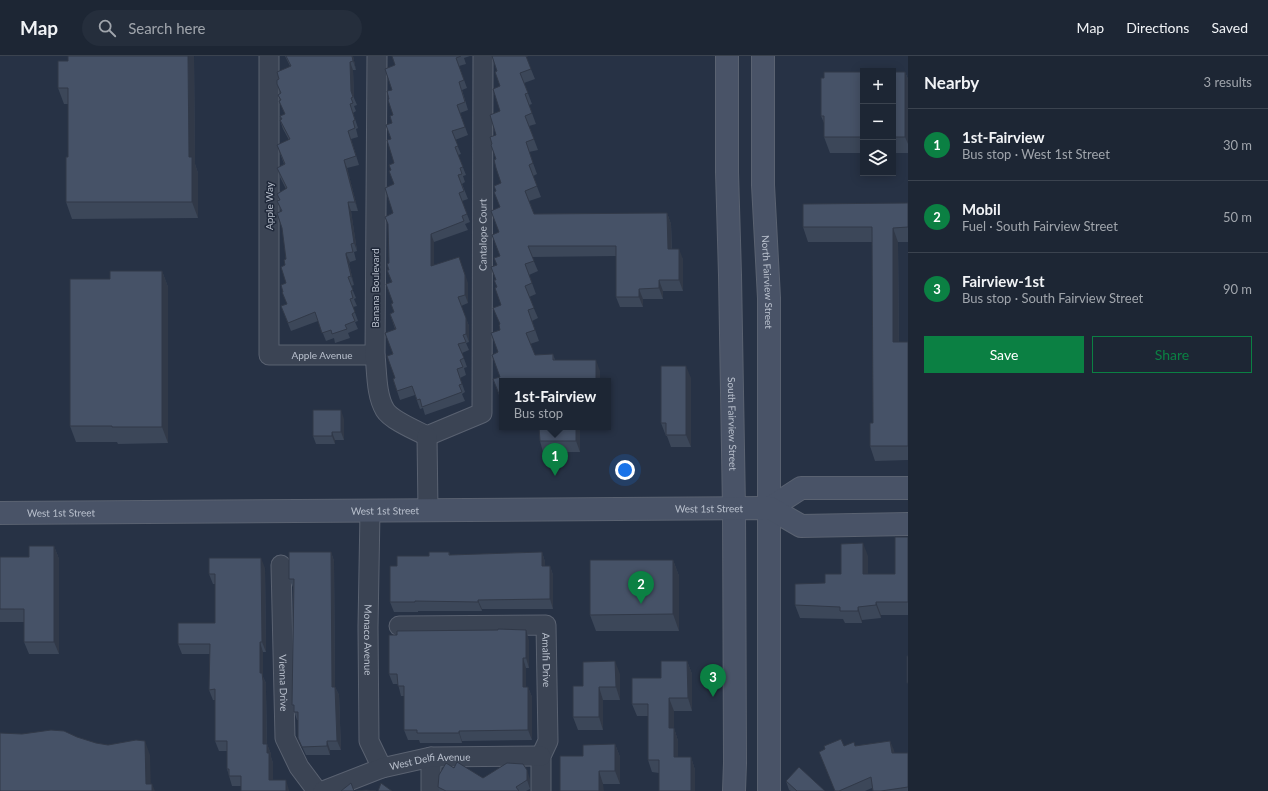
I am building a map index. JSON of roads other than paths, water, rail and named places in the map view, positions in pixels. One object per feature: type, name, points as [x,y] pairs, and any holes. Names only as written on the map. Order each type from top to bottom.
[{"type":"main road","name":"South Fairview Street","points":[[727,56],[727,172],[734,508],[734,791]]},
{"type":"main road","name":"North Fairview Street","points":[[763,56],[763,185],[769,298],[770,508]]},
{"type":"main road","points":[[770,508],[801,488],[908,488]]},
{"type":"main road","name":"West 1st Street","points":[[0,513],[770,508]]},
{"type":"main road","points":[[770,508],[801,526],[908,524]]},
{"type":"main road","points":[[769,791],[770,508]]},
{"type":"street","name":"Apple Way","points":[[269,56],[269,355]]},
{"type":"street","name":"Banana Boulevard","points":[[377,56],[375,355],[380,395],[385,411],[404,425],[427,436]]},
{"type":"street","name":"Cantalope Court","points":[[427,436],[482,413],[483,56]]},
{"type":"street","name":"Apple Avenue","points":[[269,355],[375,355]]},
{"type":"street","points":[[427,436],[428,510]]},
{"type":"street","name":"Monaco Avenue","points":[[370,510],[368,627],[369,741],[382,768]]},
{"type":"street","name":"Vienna Drive","points":[[281,565],[285,738],[299,767],[317,791]]},
{"type":"street","name":"Amalfi Drive","points":[[399,626],[546,625],[548,741],[541,756],[541,791]]},
{"type":"street","name":"West Delfi Avenue","points":[[323,791],[382,768],[431,757],[541,756]]},
{"type":"street","points":[[431,757],[431,791]]},
{"type":"place","name":"1st-Fairview","points":[[555,476]]},
{"type":"place","name":"Mobil","points":[[641,604]]},
{"type":"place","name":"Fairview-1st","points":[[713,697]]}]
